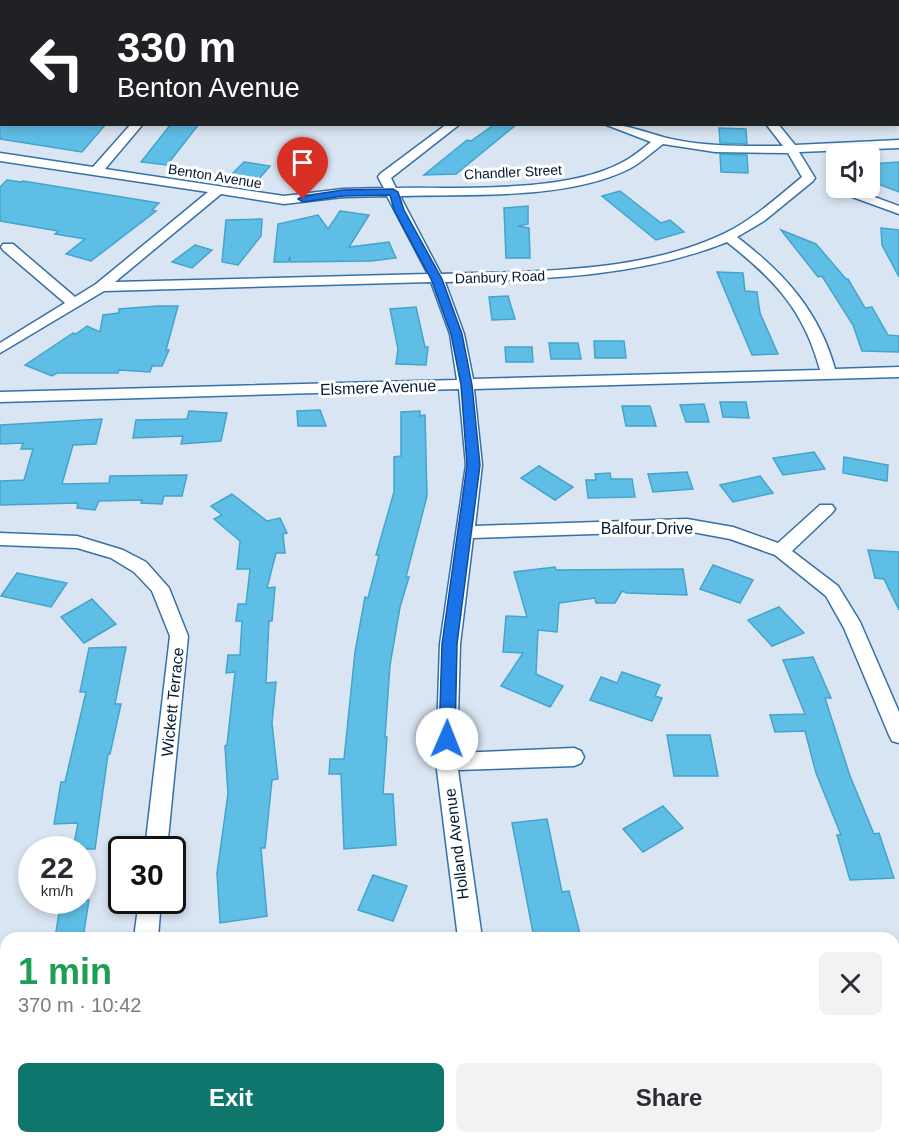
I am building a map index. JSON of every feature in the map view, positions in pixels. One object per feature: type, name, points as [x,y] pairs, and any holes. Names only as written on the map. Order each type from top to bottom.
[{"type":"street","points":[[96,172],[136,126]]},
{"type":"street","points":[[393,192],[384,177],[452,126]]},
{"type":"street","points":[[615,126],[660,141],[721,148],[899,144]]},
{"type":"street","points":[[773,126],[790,148],[826,183]]},
{"type":"street","name":"Chandler Street","points":[[393,192],[526,189],[574,183],[625,166],[660,141]]},
{"type":"street","name":"Benton Avenue","points":[[0,157],[284,200],[343,193],[393,192]]},
{"type":"street","name":"Danbury Road","points":[[101,287],[552,275],[610,269],[681,254],[729,237],[763,214],[826,183]]},
{"type":"street","points":[[0,350],[73,302],[101,287],[217,191]]},
{"type":"street","name":"Holland Avenue","points":[[393,192],[399,210],[436,279],[457,334],[466,385],[474,465],[450,644],[446,762],[469,932]]},
{"type":"street","points":[[867,198],[899,210]]},
{"type":"street","points":[[729,237],[771,269],[795,296],[817,335],[829,374]]},
{"type":"street","points":[[8,248],[73,302]]},
{"type":"street","name":"Elsmere Avenue","points":[[0,398],[899,372]]},
{"type":"street","points":[[781,551],[826,510]]},
{"type":"street","name":"Balfour Drive","points":[[466,532],[687,525],[733,533],[781,551],[832,591],[854,627],[899,735]]},
{"type":"street","name":"Wickett Terrace","points":[[0,539],[77,542],[117,554],[140,567],[160,588],[179,636],[157,836]]},
{"type":"street","points":[[446,762],[574,757]]},
{"type":"street","points":[[147,932],[149,914]]},
{"type":"building","points":[[0,126],[104,126],[82,152],[0,139]]},
{"type":"building","points":[[169,126],[197,126],[167,165],[141,162]]},
{"type":"building","points":[[492,126],[515,126],[456,174],[424,175],[467,140],[471,141]]},
{"type":"building","points":[[719,128],[746,129],[747,144],[720,143]]},
{"type":"building","points":[[720,154],[747,155],[748,173],[721,172]]},
{"type":"building","points":[[244,162],[270,166],[258,180],[231,175]]},
{"type":"building","points":[[899,162],[899,192],[880,185],[880,163]]},
{"type":"building","points":[[7,180],[159,203],[152,210],[156,211],[91,261],[66,254],[85,239],[55,234],[58,231],[0,221],[0,187]]},
{"type":"building","points":[[620,191],[661,223],[670,220],[684,232],[656,240],[602,196]]},
{"type":"building","points":[[528,206],[528,224],[518,226],[529,228],[530,258],[506,258],[504,208]]},
{"type":"building","points":[[340,211],[369,215],[349,247],[389,242],[396,258],[371,261],[290,262],[290,256],[288,262],[274,262],[278,224],[318,215],[328,229]]},
{"type":"building","points":[[262,219],[261,236],[238,265],[222,262],[226,220]]},
{"type":"building","points":[[881,228],[899,230],[899,277],[882,245]]},
{"type":"building","points":[[781,230],[816,244],[848,279],[865,308],[872,307],[888,335],[899,336],[899,352],[862,351],[853,325],[822,276],[818,277]]},
{"type":"building","points":[[195,245],[212,250],[192,268],[172,262]]},
{"type":"building","points":[[717,272],[743,273],[745,291],[757,292],[760,313],[778,354],[752,355]]},
{"type":"building","points":[[508,296],[515,319],[492,320],[489,297]]},
{"type":"building","points":[[178,306],[166,350],[169,350],[162,366],[152,366],[150,372],[119,370],[118,373],[57,373],[52,376],[25,365],[87,326],[100,332],[103,315],[119,313],[119,309]]},
{"type":"building","points":[[416,307],[425,347],[428,347],[426,365],[396,364],[398,349],[390,309]]},
{"type":"building","points":[[594,341],[624,341],[626,358],[595,358]]},
{"type":"building","points":[[549,343],[578,343],[581,359],[551,359]]},
{"type":"building","points":[[505,347],[532,347],[533,362],[506,362]]},
{"type":"building","points":[[720,402],[746,402],[749,418],[723,417]]},
{"type":"building","points":[[704,404],[709,422],[686,422],[680,405]]},
{"type":"building","points":[[622,406],[650,406],[656,426],[626,426]]},
{"type":"building","points":[[320,410],[326,426],[298,426],[297,411]]},
{"type":"building","points":[[189,411],[227,413],[221,441],[181,444],[183,436],[133,438],[136,420],[187,419]]},
{"type":"building","points":[[420,411],[420,416],[425,415],[427,496],[400,607],[390,665],[385,737],[387,737],[383,794],[393,794],[396,845],[344,849],[341,774],[329,774],[330,759],[344,759],[355,652],[365,597],[368,598],[379,555],[376,555],[394,492],[394,457],[401,456],[401,412]]},
{"type":"building","points":[[102,419],[96,444],[73,445],[62,484],[109,483],[110,476],[187,475],[182,496],[164,496],[162,504],[141,503],[142,500],[99,501],[95,510],[77,508],[78,503],[0,505],[0,481],[24,480],[33,449],[21,449],[23,443],[0,444],[0,425]]},
{"type":"building","points":[[814,452],[825,469],[783,475],[773,458]]},
{"type":"building","points":[[844,457],[888,465],[887,481],[843,473]]},
{"type":"building","points":[[539,466],[573,487],[555,500],[521,478]]},
{"type":"building","points":[[687,472],[693,489],[653,492],[648,474]]},
{"type":"building","points":[[610,473],[611,479],[632,479],[635,497],[588,498],[586,480],[596,480],[595,474]]},
{"type":"building","points":[[760,476],[773,493],[733,502],[720,485]]},
{"type":"building","points":[[232,494],[267,521],[280,518],[287,533],[283,534],[285,553],[276,553],[267,588],[275,587],[272,621],[269,621],[266,683],[276,682],[272,723],[278,779],[272,780],[265,848],[261,848],[267,916],[220,923],[217,873],[228,794],[225,746],[227,745],[235,672],[226,673],[228,655],[240,655],[242,621],[236,621],[238,604],[246,604],[250,569],[237,569],[240,541],[214,519],[222,515],[211,506]]},
{"type":"building","points":[[868,550],[899,552],[899,610],[884,579],[875,578]]},
{"type":"building","points":[[713,565],[753,580],[740,603],[700,589]]},
{"type":"building","points":[[555,567],[556,570],[683,569],[687,595],[622,591],[615,603],[596,603],[595,598],[559,603],[557,632],[538,630],[536,674],[563,686],[550,707],[501,686],[523,653],[503,652],[506,616],[527,617],[514,572]]},
{"type":"building","points":[[17,573],[67,583],[51,607],[1,596]]},
{"type":"building","points":[[92,599],[116,624],[84,643],[61,617]]},
{"type":"building","points":[[779,607],[804,633],[772,646],[748,620]]},
{"type":"building","points":[[126,647],[115,704],[121,704],[110,754],[108,754],[96,842],[96,836],[76,836],[78,823],[54,824],[61,782],[65,782],[86,692],[80,692],[89,648]]},
{"type":"building","points":[[813,657],[831,698],[825,698],[850,776],[874,834],[879,833],[894,878],[850,880],[837,835],[841,835],[816,773],[805,731],[775,732],[770,715],[805,714],[783,660]]},
{"type":"building","points":[[622,672],[660,685],[655,696],[662,698],[652,721],[590,700],[601,677],[617,683]]},
{"type":"building","points":[[667,735],[710,735],[718,776],[674,776]]},
{"type":"building","points":[[663,806],[683,828],[643,852],[623,829]]},
{"type":"building","points":[[547,819],[562,892],[569,891],[579,932],[533,932],[512,823]]},
{"type":"building","points":[[373,875],[407,886],[393,921],[358,910]]},
{"type":"building","points":[[59,914],[87,914],[84,932],[56,932]]},
{"type":"route","points":[[303,199],[343,193],[393,192],[399,210],[436,279],[457,334],[466,385],[474,465],[450,644],[447,739]]}]
